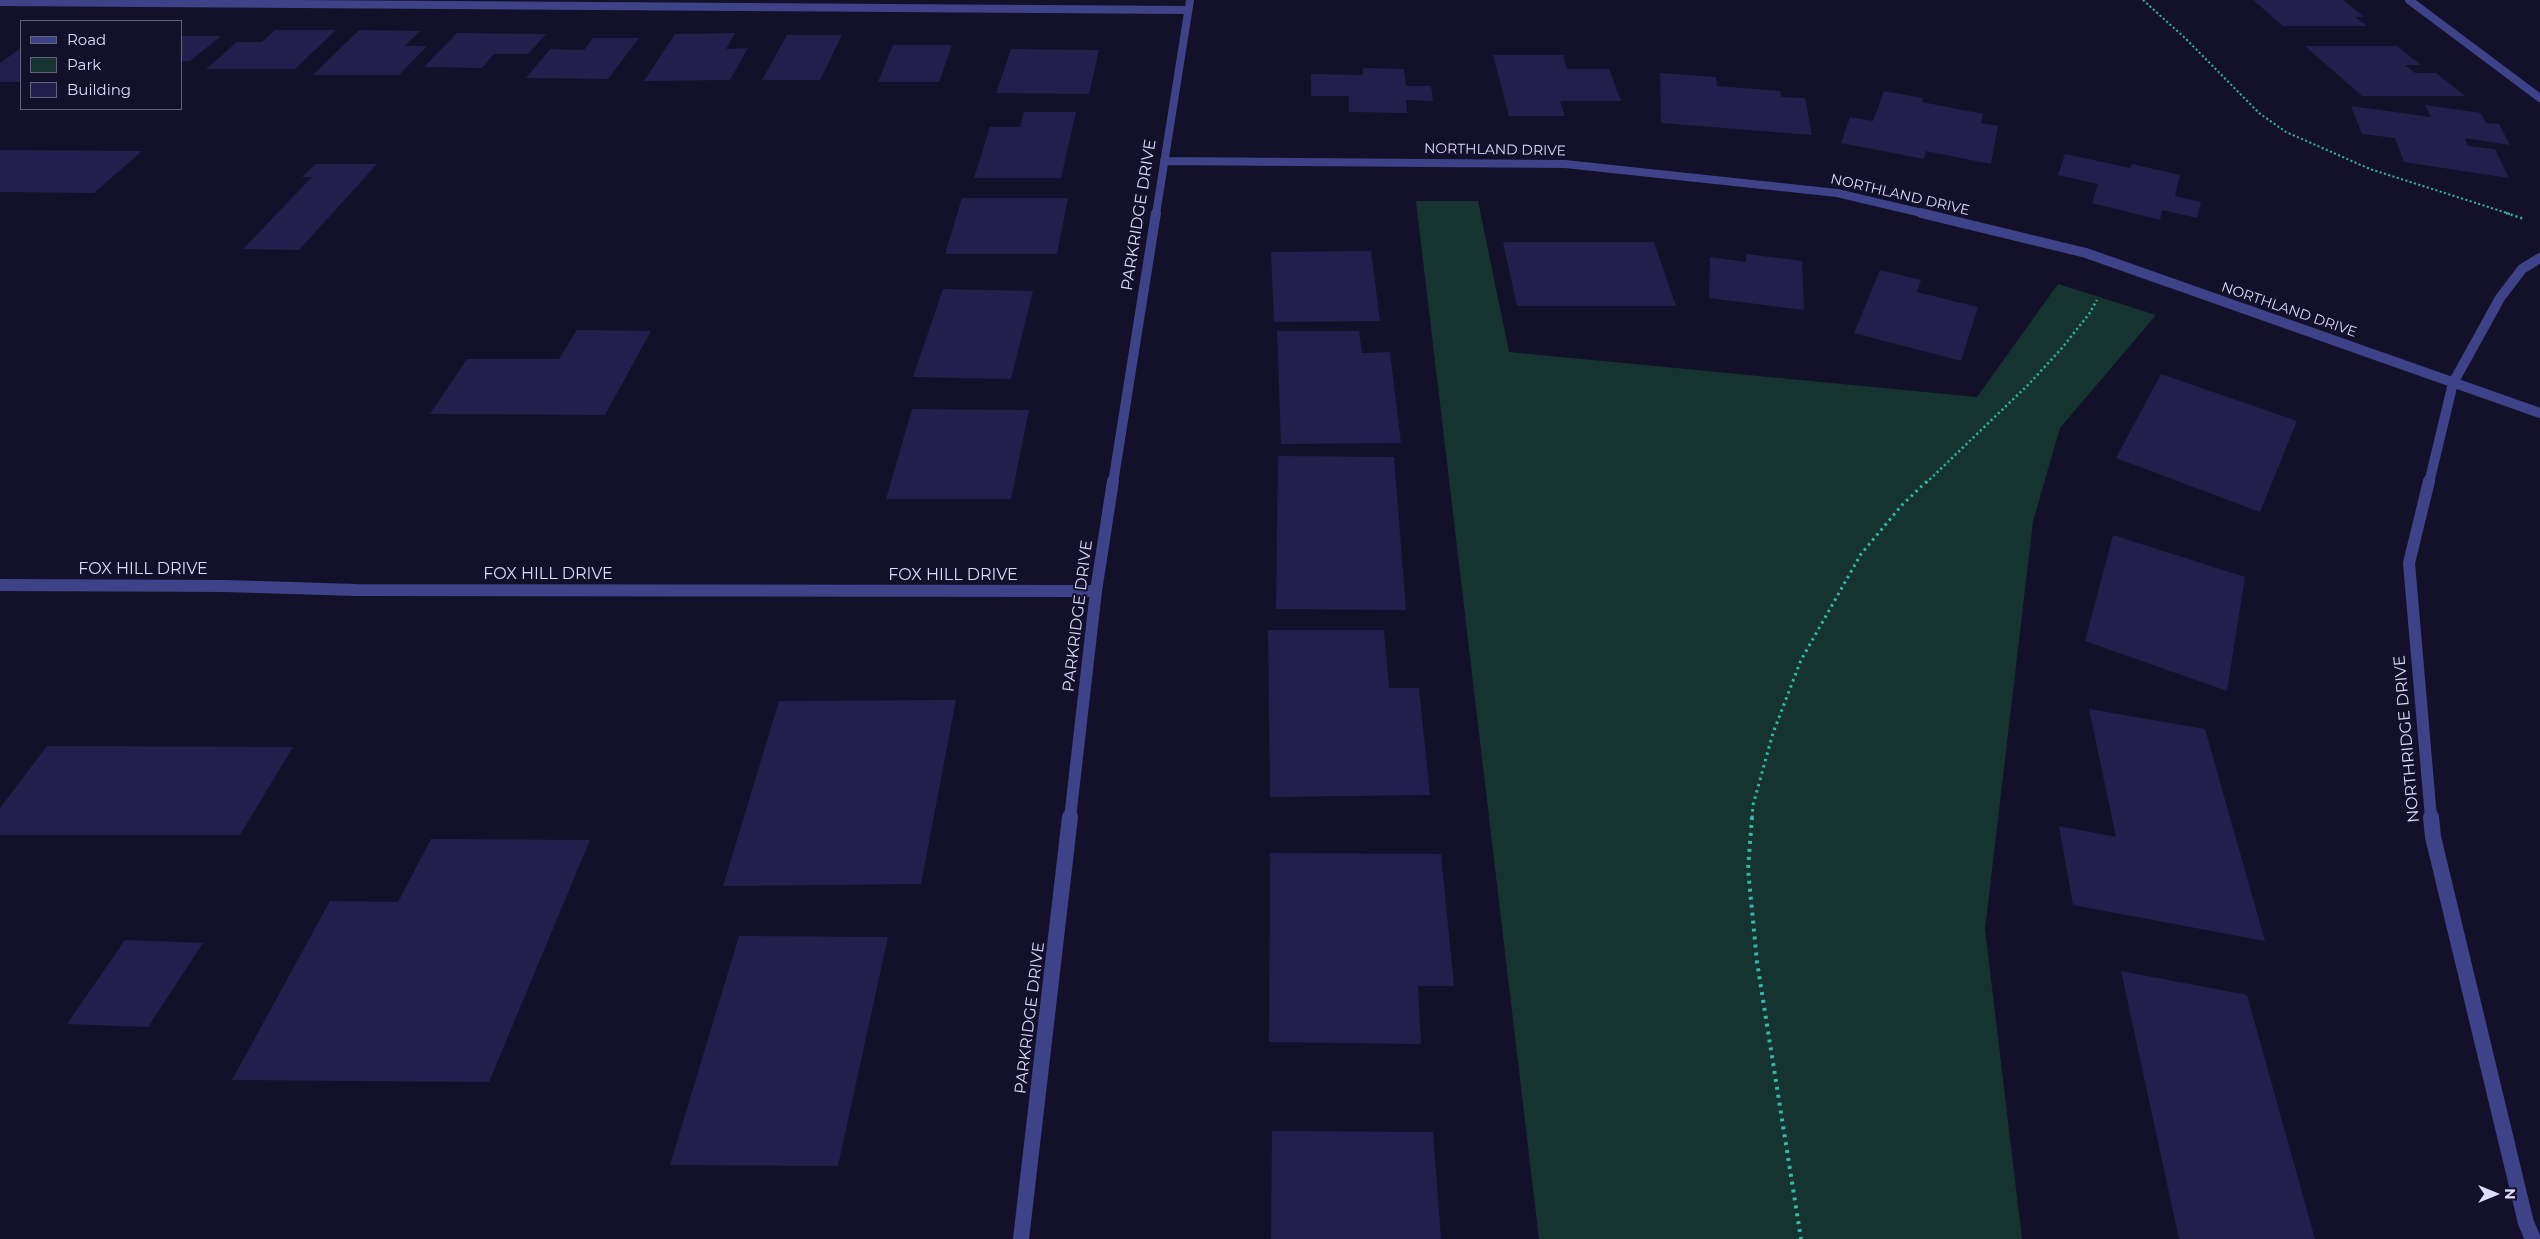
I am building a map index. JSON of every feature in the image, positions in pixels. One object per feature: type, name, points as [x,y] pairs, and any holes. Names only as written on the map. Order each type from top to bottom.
[{"type":"street","points":[[776,8],[781,0]]},
{"type":"street","points":[[2409,0],[2540,98]]},
{"type":"street","points":[[0,2],[776,8],[1189,5]]},
{"type":"street","name":"PARKRIDGE DRIVE","points":[[1021,1239],[1096,591],[1189,5]]},
{"type":"street","name":"NORTHLAND DRIVE","points":[[1164,161],[1565,164],[1837,193],[2086,253],[2540,413]]},
{"type":"street","name":"NORTHRIDGE DRIVE","points":[[2533,1239],[2526,1223],[2433,837],[2409,563],[2453,383],[2500,298],[2522,269],[2540,258]]},
{"type":"street","name":"FOX HILL DRIVE","points":[[0,585],[366,590],[1096,591]]},
{"type":"path","points":[[2143,0],[2186,39],[2259,114],[2286,132],[2316,147],[2370,169],[2525,220]]},
{"type":"path","points":[[1801,1239],[1761,991],[1748,869],[1754,805],[1773,733],[1800,660],[1862,554],[1902,505],[2029,384],[2062,348],[2089,314],[2116,264]]},
{"type":"green space","points":[[1416,201],[1478,201],[1509,352],[1977,397],[2058,284],[2156,315],[2060,428],[2033,521],[1985,929],[2022,1239],[1539,1239]]},
{"type":"building","points":[[2253,0],[2343,0],[2364,17],[2355,17],[2367,26],[2283,26]]},
{"type":"building","points":[[275,30],[336,30],[295,69],[206,69],[237,42],[262,42]]},
{"type":"building","points":[[359,30],[420,31],[405,46],[427,46],[399,75],[313,75]]},
{"type":"building","points":[[457,33],[546,34],[528,54],[494,54],[482,68],[424,67]]},
{"type":"building","points":[[735,33],[726,49],[748,48],[730,80],[644,81],[675,34]]},
{"type":"building","points":[[787,35],[842,35],[820,80],[762,80]]},
{"type":"building","points":[[182,36],[221,36],[190,61],[182,61]]},
{"type":"building","points":[[593,38],[639,38],[608,79],[526,78],[550,49],[584,50]]},
{"type":"building","points":[[893,45],[952,45],[939,82],[878,82]]},
{"type":"building","points":[[2305,46],[2397,46],[2421,65],[2405,65],[2415,73],[2436,73],[2465,96],[2362,96]]},
{"type":"building","points":[[20,49],[20,82],[0,82],[0,63]]},
{"type":"building","points":[[1011,49],[1099,50],[1089,94],[996,93]]},
{"type":"building","points":[[1493,55],[1563,55],[1567,69],[1609,69],[1621,101],[1560,101],[1565,116],[1509,116]]},
{"type":"building","points":[[1363,68],[1404,69],[1406,86],[1431,86],[1433,101],[1406,100],[1407,113],[1349,112],[1349,96],[1311,96],[1311,74],[1363,75]]},
{"type":"building","points":[[1660,73],[1716,77],[1717,86],[1780,91],[1781,97],[1805,98],[1812,135],[1661,123]]},
{"type":"building","points":[[1884,91],[1923,98],[1922,102],[1983,114],[1981,123],[1998,126],[1991,164],[1926,151],[1924,159],[1841,143],[1850,117],[1873,121]]},
{"type":"building","points":[[2425,105],[2481,113],[2486,123],[2499,124],[2510,145],[2465,138],[2468,146],[2495,149],[2509,178],[2404,162],[2395,138],[2362,134],[2351,106],[2431,117]]},
{"type":"building","points":[[1024,112],[1076,112],[1061,178],[974,178],[990,127],[1020,127]]},
{"type":"building","points":[[0,150],[142,151],[94,193],[0,192]]},
{"type":"building","points":[[2065,154],[2130,168],[2132,164],[2180,175],[2175,196],[2201,202],[2197,218],[2162,210],[2160,220],[2092,203],[2098,184],[2058,175]]},
{"type":"building","points":[[315,164],[377,164],[299,250],[243,249],[312,177],[302,177]]},
{"type":"building","points":[[962,198],[1068,198],[1057,254],[945,254]]},
{"type":"building","points":[[1503,242],[1654,242],[1676,306],[1517,306]]},
{"type":"building","points":[[1371,251],[1380,321],[1274,322],[1271,252]]},
{"type":"building","points":[[1746,254],[1802,261],[1804,310],[1709,298],[1710,257],[1746,262]]},
{"type":"building","points":[[1880,270],[1921,280],[1917,292],[1978,307],[1961,361],[1854,333]]},
{"type":"building","points":[[943,289],[1033,291],[1011,379],[913,377]]},
{"type":"building","points":[[577,330],[651,331],[605,415],[430,414],[467,359],[559,359]]},
{"type":"building","points":[[1277,331],[1359,331],[1362,353],[1390,352],[1401,443],[1281,444]]},
{"type":"building","points":[[2161,374],[2297,421],[2260,512],[2116,458]]},
{"type":"building","points":[[912,409],[1029,410],[1011,499],[886,499]]},
{"type":"building","points":[[1278,456],[1394,457],[1406,610],[1276,609]]},
{"type":"building","points":[[2113,535],[2245,577],[2227,691],[2085,641]]},
{"type":"building","points":[[1268,630],[1384,630],[1389,688],[1419,688],[1430,795],[1270,797]]},
{"type":"building","points":[[956,700],[921,884],[723,886],[779,701]]},
{"type":"building","points":[[2089,709],[2205,729],[2265,941],[2073,905],[2059,826],[2116,837]]},
{"type":"building","points":[[47,746],[293,747],[240,835],[0,835],[0,808]]},
{"type":"building","points":[[431,839],[590,840],[489,1082],[232,1080],[330,901],[398,902]]},
{"type":"building","points":[[1270,853],[1441,854],[1454,986],[1418,986],[1421,1044],[1269,1042]]},
{"type":"building","points":[[739,936],[888,937],[838,1166],[670,1165]]},
{"type":"building","points":[[125,940],[203,943],[148,1027],[67,1024]]},
{"type":"building","points":[[2121,971],[2247,995],[2315,1239],[2179,1239]]},
{"type":"building","points":[[1272,1131],[1433,1132],[1441,1239],[1271,1239]]}]
